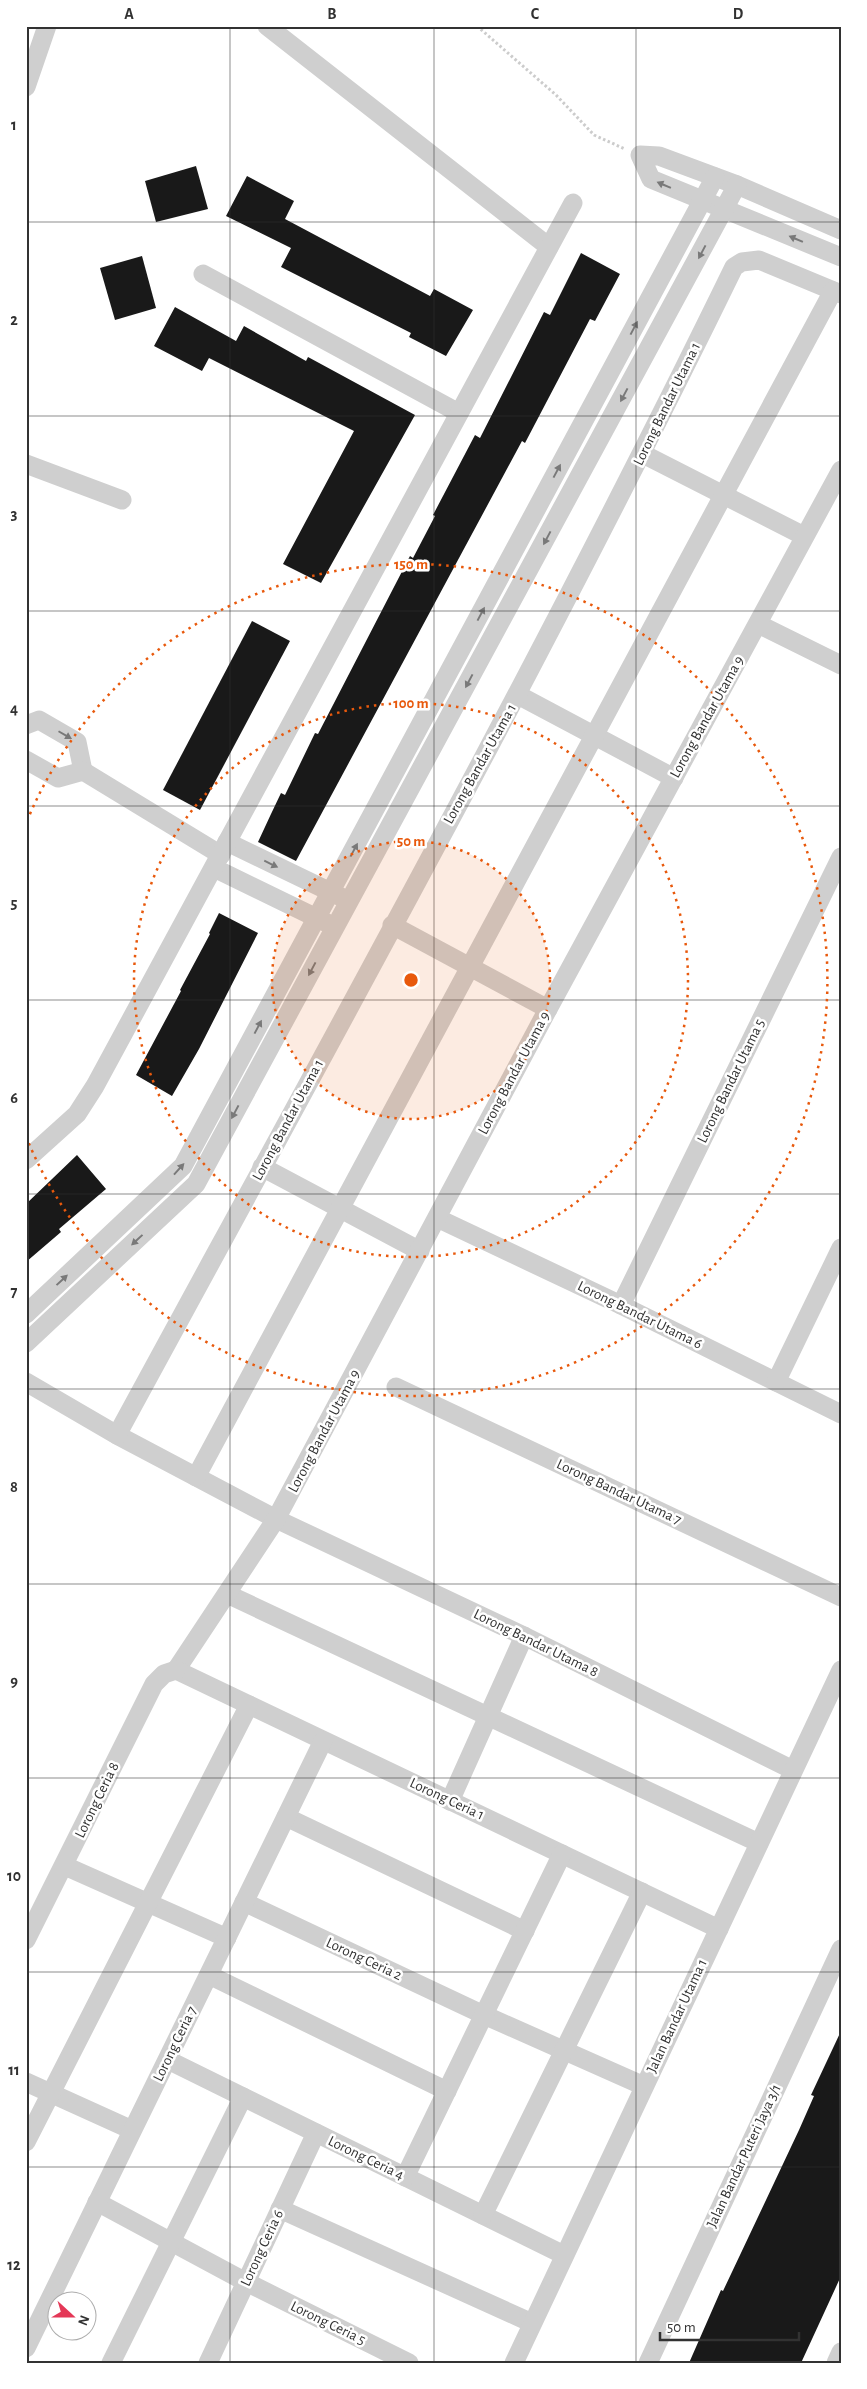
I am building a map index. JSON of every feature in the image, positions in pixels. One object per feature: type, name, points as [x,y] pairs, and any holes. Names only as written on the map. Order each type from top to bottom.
[{"type":"street","points":[[26,86],[47,26]]},
{"type":"street","points":[[267,26],[549,247]]},
{"type":"street","points":[[841,230],[737,185],[659,156],[640,155],[651,179],[841,258]]},
{"type":"street","points":[[26,1314],[183,1166],[715,177]]},
{"type":"street","points":[[26,1343],[196,1184],[737,185]]},
{"type":"street","points":[[26,1160],[77,1114],[95,1086],[573,203]]},
{"type":"street","name":"Lorong Bandar Utama 1","points":[[117,1435],[518,695],[643,454],[734,267],[742,262],[759,260],[837,292]]},
{"type":"street","points":[[203,274],[459,413]]},
{"type":"street","points":[[196,1477],[723,495],[837,292]]},
{"type":"street","points":[[643,454],[804,536]]},
{"type":"street","points":[[26,464],[122,500]]},
{"type":"street","name":"Lorong Bandar Utama 9","points":[[176,1670],[276,1519],[548,1009],[804,536],[838,480]]},
{"type":"street","points":[[758,624],[841,665]]},
{"type":"street","points":[[518,695],[674,778]]},
{"type":"street","points":[[26,725],[39,720],[77,742],[83,771],[220,855],[285,902],[335,926]]},
{"type":"street","points":[[26,760],[58,778],[83,771]]},
{"type":"street","points":[[220,855],[298,877],[350,902]]},
{"type":"street","name":"Lorong Bandar Utama 5","points":[[621,1305],[841,857]]},
{"type":"street","points":[[285,902],[298,877]]},
{"type":"street","points":[[392,925],[548,1009]]},
{"type":"street","points":[[262,1167],[420,1251]]},
{"type":"street","name":"Lorong Bandar Utama 6","points":[[437,1218],[621,1305],[841,1414]]},
{"type":"street","points":[[776,1382],[841,1248]]},
{"type":"street","name":"Lorong Bandar Utama 8","points":[[26,1382],[117,1435],[276,1519],[524,1636],[793,1770]]},
{"type":"street","name":"Lorong Bandar Utama 7","points":[[396,1387],[841,1597]]},
{"type":"street","points":[[227,1594],[759,1843]]},
{"type":"street","points":[[450,1801],[524,1636]]},
{"type":"street","name":"Lorong Ceria 1","points":[[176,1670],[718,1929]]},
{"type":"street","name":"Lorong Ceria 8","points":[[26,1940],[65,1866],[154,1684],[164,1674],[176,1670]]},
{"type":"street","name":"Jalan Bandar Utama 1","points":[[514,2363],[841,1670]]},
{"type":"street","points":[[26,2142],[249,1705]]},
{"type":"street","name":"Lorong Ceria 7","points":[[26,2348],[323,1741]]},
{"type":"street","points":[[286,1817],[525,1931]]},
{"type":"street","points":[[405,2177],[562,1854]]},
{"type":"street","points":[[65,1866],[227,1938]]},
{"type":"street","points":[[483,2216],[642,1892]]},
{"type":"street","name":"Lorong Ceria 2","points":[[244,1902],[484,2015],[644,2086]]},
{"type":"street","name":"Jalan Bandar Puteri Jaya 3/1","points":[[648,2363],[841,1949]]},
{"type":"street","points":[[209,1975],[447,2090]]},
{"type":"street","name":"Lorong Ceria 4","points":[[168,2060],[564,2255]]},
{"type":"street","points":[[26,2082],[132,2130]]},
{"type":"street","points":[[111,2363],[243,2097]]},
{"type":"street","name":"Lorong Ceria 6","points":[[208,2363],[316,2133]]},
{"type":"street","name":"Lorong Ceria 5","points":[[97,2202],[246,2282],[410,2363]]},
{"type":"street","points":[[280,2209],[532,2323]]},
{"type":"street","points":[[836,2363],[841,2352]]},
{"type":"path","points":[[477,26],[556,95],[594,135],[640,155]]},
{"type":"building","points":[[196,166],[208,209],[156,222],[145,181]]},
{"type":"building","points":[[247,176],[294,201],[285,219],[430,296],[434,289],[473,310],[446,356],[409,337],[411,333],[281,267],[291,248],[226,216]]},
{"type":"building","points":[[581,253],[620,274],[595,321],[590,319],[525,443],[522,441],[296,861],[258,842],[281,793],[285,795],[315,733],[318,734],[410,556],[413,558],[475,435],[480,438],[544,312],[550,315]]},
{"type":"building","points":[[142,256],[156,308],[115,320],[100,268]]},
{"type":"building","points":[[175,307],[236,341],[244,326],[306,361],[308,357],[415,415],[321,583],[283,564],[354,431],[209,358],[202,371],[154,346]]},
{"type":"building","points":[[252,621],[290,641],[200,810],[163,790]]},
{"type":"building","points":[[219,913],[258,933],[199,1049],[172,1096],[136,1075],[181,991]]},
{"type":"building","points":[[77,1155],[106,1189],[59,1229],[61,1232],[26,1262],[26,1204]]},
{"type":"building","points":[[841,2031],[841,2276],[801,2363],[689,2363],[721,2290],[723,2291],[799,2130],[814,2096],[811,2095]]}]
